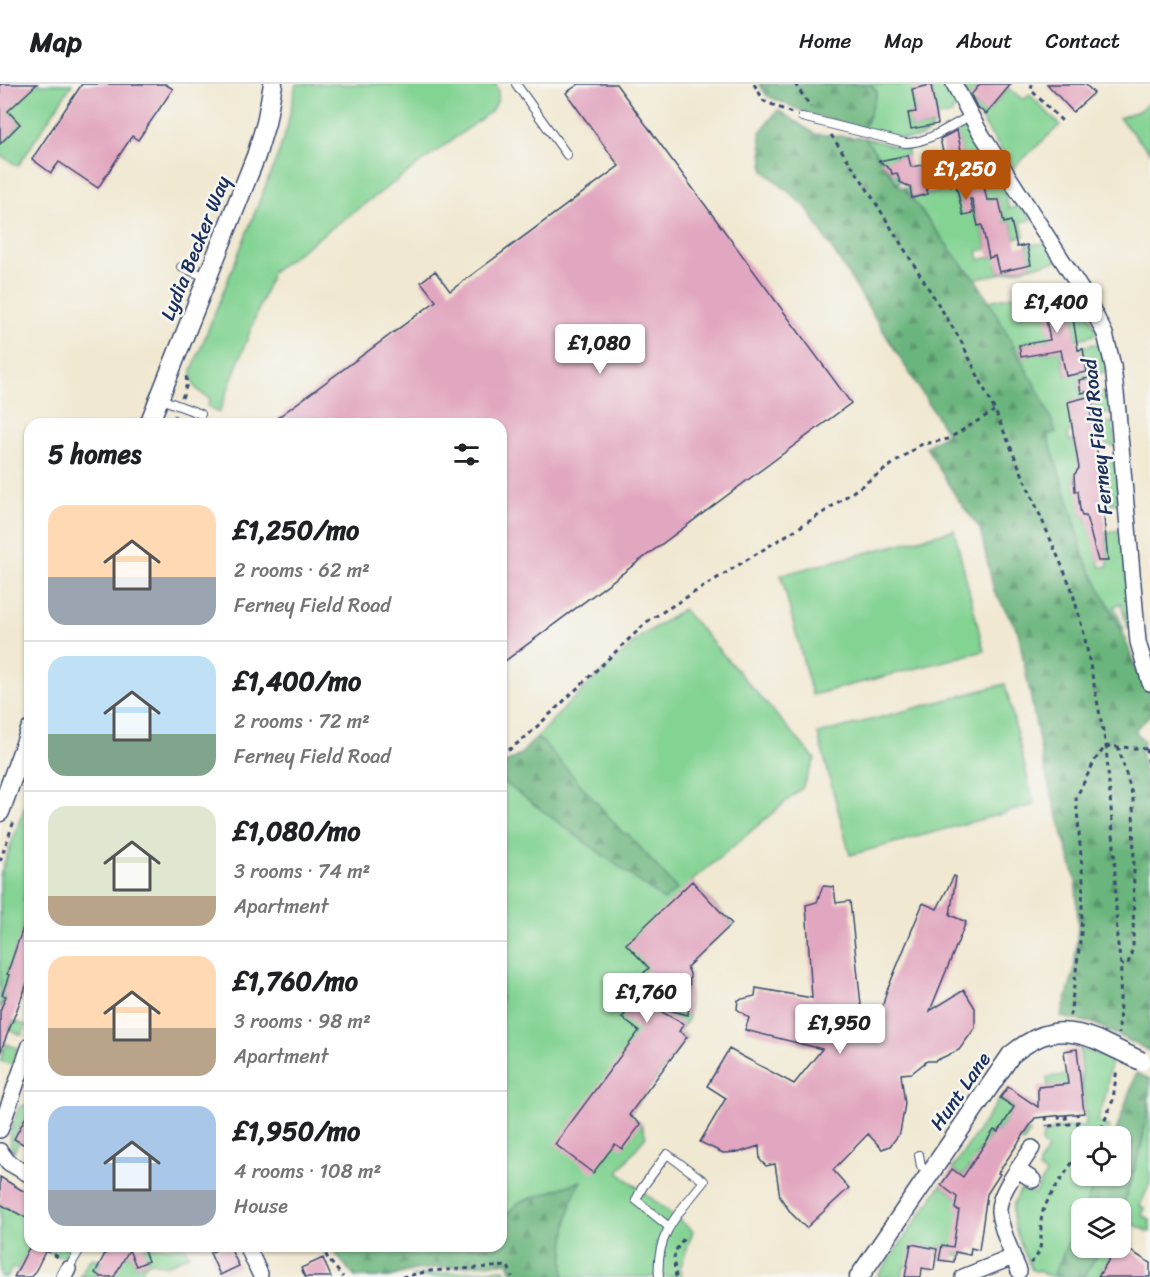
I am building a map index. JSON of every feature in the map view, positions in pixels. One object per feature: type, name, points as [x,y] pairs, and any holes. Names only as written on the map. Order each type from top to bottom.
[{"type":"street","name":"Lydia Becker Way","points":[[151,418],[256,156],[266,123],[273,84]]},
{"type":"street","name":"Ferney Field Road","points":[[954,84],[970,116],[1086,297],[1105,334],[1113,366],[1118,412],[1138,642],[1150,683]]},
{"type":"street","points":[[0,812],[24,760]]},
{"type":"street","name":"Hunt Lane","points":[[859,1277],[1011,1055],[1025,1043],[1038,1036],[1063,1032],[1082,1034],[1146,1063]]},
{"type":"street","points":[[0,1130],[24,1062]]},
{"type":"street","points":[[963,1277],[1017,1265],[999,1211],[1007,1188],[1032,1148]]},
{"type":"street","points":[[0,1151],[9,1163],[24,1172]]},
{"type":"street","points":[[1018,1170],[1033,1180]]},
{"type":"street","points":[[250,1252],[260,1274]]},
{"type":"lane","points":[[516,84],[567,155]]},
{"type":"lane","points":[[801,117],[912,143],[928,138],[970,116]]},
{"type":"lane","points":[[181,267],[207,278]]},
{"type":"lane","points":[[159,398],[201,414]]},
{"type":"lane","points":[[659,1277],[659,1248],[669,1227],[704,1181],[667,1154],[636,1200],[669,1227]]},
{"type":"lane","points":[[919,1155],[920,1164],[931,1173]]},
{"type":"lane","points":[[67,1270],[78,1252]]},
{"type":"path","points":[[754,84],[765,101],[801,117]]},
{"type":"path","points":[[795,84],[861,179],[962,341],[995,411],[1071,587],[1084,634],[1106,746],[1114,846],[1117,938],[1121,965],[1119,1036]]},
{"type":"path","points":[[1032,84],[1031,90],[1063,122]]},
{"type":"path","points":[[507,751],[527,736],[648,621],[824,512],[920,445],[948,439],[995,411]]},
{"type":"path","points":[[1106,746],[1148,748],[1150,777]]},
{"type":"path","points":[[1069,1021],[1082,934],[1083,880],[1076,798],[1095,760],[1106,746]]},
{"type":"path","points":[[1118,746],[1132,798],[1134,869],[1133,947],[1128,964],[1121,965]]},
{"type":"path","points":[[1103,1126],[1113,1100],[1118,1060]]},
{"type":"path","points":[[1046,1116],[1048,1126],[1067,1125],[1078,1123],[1077,1113]]},
{"type":"path","points":[[1066,1114],[1067,1125]]},
{"type":"path","points":[[1059,1115],[1060,1125]]},
{"type":"path","points":[[1017,1265],[1033,1262],[1039,1253],[1041,1221],[1046,1205],[1071,1164]]},
{"type":"path","points":[[676,1277],[674,1250],[685,1237]]},
{"type":"path","points":[[45,1252],[67,1270]]},
{"type":"path","points":[[325,1252],[343,1277]]},
{"type":"path","points":[[402,1277],[430,1271],[508,1266],[512,1277]]},
{"type":"green space","points":[[34,84],[72,84],[18,166],[0,157],[0,123],[4,119],[15,130],[20,124],[5,109]]},
{"type":"green space","points":[[296,84],[496,84],[498,96],[489,113],[273,271],[219,413],[207,406],[210,399],[196,388],[192,380],[192,370],[279,152],[287,128]]},
{"type":"green space","points":[[759,84],[870,84],[877,92],[864,129],[809,114],[767,96]]},
{"type":"green space","points":[[870,84],[949,84],[955,107],[951,114],[937,117],[931,85],[912,89],[916,112],[908,114],[911,129],[934,125],[928,133],[912,139],[882,134],[864,129],[877,92]]},
{"type":"green space","points":[[961,84],[980,84],[968,99]]},
{"type":"green space","points":[[1008,88],[1024,100],[1029,94],[1060,125],[1013,168],[968,99],[986,114]]},
{"type":"green space","points":[[1150,101],[1150,152],[1119,118],[1141,110]]},
{"type":"green space","points":[[778,110],[815,134],[865,138],[899,186],[904,188],[975,279],[1044,402],[1056,432],[1047,435],[1083,556],[1123,633],[1137,672],[1143,677],[1150,694],[1150,715],[1135,730],[1144,742],[1141,749],[1150,815],[1150,1051],[1093,1023],[1061,1017],[1074,972],[1078,926],[1076,881],[1044,767],[1018,631],[994,591],[980,529],[957,498],[926,447],[947,433],[806,207],[764,171],[760,132]]},
{"type":"green space","points":[[957,130],[968,130],[978,138],[996,166],[944,178],[943,172],[964,168]]},
{"type":"green space","points":[[865,138],[908,150],[908,155],[895,157],[886,162],[892,173],[897,173],[900,182],[897,183]]},
{"type":"green space","points":[[1003,176],[1011,190],[1004,192],[1009,209],[1021,205],[1032,220],[1021,222],[1024,236],[1015,238],[1011,221],[982,228],[987,249],[977,251],[979,260],[1004,254],[997,265],[999,272],[1030,266],[1027,245],[1048,243],[1058,261],[975,279],[904,188],[926,184],[910,188],[913,198],[942,191],[950,183],[951,186],[956,185],[960,201],[985,189],[982,178]],"holes":[[[996,198],[999,200],[1001,211],[978,226],[973,204]]]},
{"type":"green space","points":[[1054,287],[1054,289],[1039,293],[1036,309],[1040,308],[1042,314],[1084,304],[1098,334],[1076,340],[1072,312],[1054,315],[1057,339],[1019,345],[1021,357],[1101,343],[1107,372],[1079,380],[1081,393],[1109,391],[1112,413],[1101,414],[1093,407],[1091,396],[1068,402],[1091,426],[1113,422],[1115,447],[1095,440],[1093,427],[1067,432],[1069,441],[1074,440],[1078,463],[1115,457],[1120,503],[1103,504],[1099,463],[1079,464],[1079,471],[1074,475],[1075,491],[1083,491],[1079,496],[1082,516],[1086,516],[1087,524],[1105,523],[1090,525],[1100,567],[1108,566],[1106,532],[1122,530],[1131,629],[1128,629],[1121,603],[1114,606],[1124,630],[1122,630],[1083,556],[1047,434],[1056,432],[1044,402],[989,301]],"holes":[[[1083,350],[1087,372],[1066,376],[1061,354]]]},
{"type":"green space","points":[[954,530],[984,651],[812,695],[781,575]]},
{"type":"green space","points":[[683,609],[815,759],[802,788],[692,881],[732,924],[687,966],[690,974],[688,1020],[679,1031],[687,1037],[629,1115],[641,1124],[646,1136],[618,1172],[693,1231],[680,1269],[682,1277],[514,1277],[508,1262],[414,1270],[389,1277],[355,1277],[334,1252],[507,1252],[507,763],[520,755],[567,705],[640,637]]},
{"type":"green space","points":[[1005,684],[1034,805],[850,855],[818,734]]},
{"type":"green space","points":[[536,738],[544,743],[624,834],[628,834],[677,889],[664,900],[507,784],[507,763],[520,755]]},
{"type":"green space","points":[[24,809],[24,925],[22,931],[24,936],[16,947],[12,960],[24,967],[11,962],[7,973],[10,975],[6,982],[24,990],[6,984],[2,995],[6,996],[0,1011],[0,875]]},
{"type":"green space","points":[[13,1021],[24,1024],[22,1035],[0,1027],[10,1030]]},
{"type":"green space","points":[[6,1044],[18,1048],[12,1065],[0,1061],[3,1052],[0,1048],[4,1050]]},
{"type":"green space","points":[[1080,1049],[1111,1059],[1106,1094],[1098,1121],[1107,1126],[1078,1126],[1086,1125]]},
{"type":"green space","points":[[1136,1073],[1150,1079],[1147,1114],[1131,1178],[1131,1126],[1118,1126]]},
{"type":"green space","points":[[1080,1074],[1082,1090],[1049,1096],[1047,1077]]},
{"type":"green space","points":[[1000,1098],[1014,1107],[1002,1127],[1021,1139],[1027,1130],[1030,1132],[1023,1143],[1001,1128],[998,1132],[994,1130],[986,1141],[986,1150],[982,1147],[976,1157],[998,1171],[974,1170],[969,1167],[964,1175],[969,1178],[968,1180],[952,1169]]},
{"type":"green space","points":[[1150,1102],[1150,1183],[1140,1206],[1145,1208],[1142,1216],[1150,1219],[1150,1232],[1131,1223],[1131,1198],[1126,1198],[1141,1148]]},
{"type":"green space","points":[[24,1105],[24,1124],[22,1123],[14,1139],[19,1142],[14,1152],[10,1136],[19,1107]]},
{"type":"green space","points":[[1071,1127],[1071,1186],[1094,1186],[1089,1198],[1071,1198],[1071,1237],[1055,1273],[1067,1276],[1055,1277],[1032,1270],[1016,1232],[1013,1216],[1013,1206],[1020,1191],[1026,1190],[1035,1194],[1046,1174],[1039,1169],[1039,1164],[1048,1148],[1042,1144],[1043,1134],[1052,1132],[1052,1129]]},
{"type":"green space","points":[[581,1181],[569,1215],[565,1241],[564,1277],[514,1277],[508,1262],[414,1270],[389,1277],[355,1277],[334,1252],[507,1252],[507,1214],[520,1202]]},
{"type":"green space","points":[[941,1185],[961,1200],[965,1211],[957,1252],[962,1253],[961,1256],[955,1255],[956,1247],[942,1245],[941,1249],[914,1245],[918,1267],[922,1269],[904,1266],[902,1277],[877,1277]]},
{"type":"green space","points":[[1094,1186],[1129,1186],[1125,1198],[1089,1198]]},
{"type":"green space","points":[[0,1201],[24,1217],[24,1252],[27,1252],[18,1270],[13,1267],[7,1277],[0,1277]]},
{"type":"green space","points":[[1071,1236],[1071,1258],[1095,1258],[1084,1277],[1054,1274]]},
{"type":"green space","points":[[50,1252],[68,1252],[59,1257]]},
{"type":"green space","points":[[108,1252],[115,1252],[118,1259],[131,1254],[136,1266],[148,1261],[144,1252],[188,1252],[189,1255],[165,1266],[152,1262],[145,1265],[139,1277],[114,1277]]},
{"type":"green space","points":[[93,1258],[101,1261],[95,1273],[101,1277],[80,1277],[88,1261]]},
{"type":"green space","points":[[1095,1258],[1110,1258],[1098,1277],[1084,1277]]},
{"type":"green space","points":[[504,1269],[507,1277],[411,1277],[426,1274]]},
{"type":"building","points":[[0,84],[37,84],[8,111],[20,124],[0,144]]},
{"type":"building","points":[[82,84],[165,84],[173,89],[138,140],[132,136],[98,188],[59,162],[51,173],[32,159]]},
{"type":"building","points":[[579,84],[616,84],[851,403],[507,660],[507,418],[277,418],[436,301],[421,282],[435,271],[450,291],[619,166],[566,93]]},
{"type":"building","points":[[980,84],[1011,84],[986,114],[977,107],[971,95]]},
{"type":"building","points":[[1047,84],[1085,84],[1094,93],[1073,112]]},
{"type":"building","points":[[931,85],[938,124],[911,129],[908,113],[916,112],[912,89]]},
{"type":"building","points":[[957,130],[967,181],[982,178],[987,200],[999,200],[1004,223],[1011,221],[1017,247],[1027,245],[1031,265],[999,272],[995,256],[989,258],[982,225],[978,226],[972,199],[970,199],[973,213],[963,215],[956,185],[951,186],[948,174],[924,179],[928,194],[912,198],[910,187],[900,182],[897,173],[892,174],[891,170],[879,161],[908,155],[911,167],[945,161],[940,139]]},
{"type":"building","points":[[1056,288],[1062,313],[1072,312],[1078,350],[1083,349],[1087,372],[1066,376],[1061,350],[1021,357],[1019,345],[1050,340],[1045,314],[1042,315],[1040,308],[1036,309],[1033,295]]},
{"type":"building","points":[[1094,377],[1096,390],[1081,393],[1079,380]]},
{"type":"building","points":[[1091,396],[1093,407],[1090,408],[1099,463],[1108,561],[1098,561],[1086,516],[1082,516],[1080,510],[1078,491],[1075,491],[1074,475],[1079,468],[1068,402]]},
{"type":"building","points":[[954,876],[956,877],[950,915],[966,922],[930,1011],[964,990],[975,1008],[975,1028],[959,1050],[935,1061],[927,1061],[912,1073],[901,1074],[905,1104],[900,1133],[890,1146],[882,1149],[868,1134],[833,1170],[849,1188],[806,1228],[791,1213],[780,1197],[775,1164],[766,1166],[760,1160],[759,1146],[740,1152],[723,1153],[700,1142],[726,1098],[707,1086],[729,1049],[794,1084],[822,1049],[745,1030],[749,1018],[737,1009],[738,1000],[755,996],[756,988],[812,998],[806,905],[817,902],[823,886],[834,887],[836,903],[850,901],[862,1014],[882,1009],[886,993],[923,903],[937,909]]},
{"type":"building","points":[[692,881],[732,924],[687,967],[690,974],[688,1015],[661,1008],[660,1011],[684,1024],[679,1031],[687,1037],[629,1115],[641,1124],[622,1149],[615,1144],[593,1173],[555,1144],[639,1031],[622,1018],[637,998],[637,990],[632,984],[649,968],[626,944]]},
{"type":"building","points":[[24,925],[24,991],[0,1053],[0,1011],[6,996],[2,995],[9,975],[7,974]]},
{"type":"building","points":[[1077,1049],[1084,1113],[1035,1118],[998,1173],[1000,1174],[987,1194],[979,1250],[971,1248],[970,1255],[955,1252],[954,1262],[939,1260],[942,1245],[953,1247],[959,1210],[955,1209],[957,1197],[941,1185],[952,1169],[963,1177],[994,1130],[998,1132],[1001,1128],[1014,1107],[1000,1098],[1008,1087],[1038,1107],[1038,1087],[1068,1084],[1064,1051]]},
{"type":"building","points":[[24,1120],[24,1145],[14,1139]]},
{"type":"building","points":[[0,1177],[24,1191],[24,1217],[0,1204]]},
{"type":"building","points":[[911,1244],[937,1249],[934,1270],[922,1268],[921,1277],[905,1277]]},
{"type":"building","points":[[1131,1251],[1150,1263],[1150,1277],[1098,1277],[1110,1258],[1131,1258]]},
{"type":"building","points":[[27,1252],[45,1252],[32,1277],[14,1277]]},
{"type":"building","points":[[106,1252],[128,1252],[114,1277],[101,1277],[95,1273]]},
{"type":"building","points":[[130,1252],[144,1252],[148,1261],[136,1266]]},
{"type":"building","points":[[232,1252],[239,1266],[220,1275],[210,1253]]},
{"type":"building","points":[[323,1258],[331,1277],[305,1277],[301,1268]]}]
